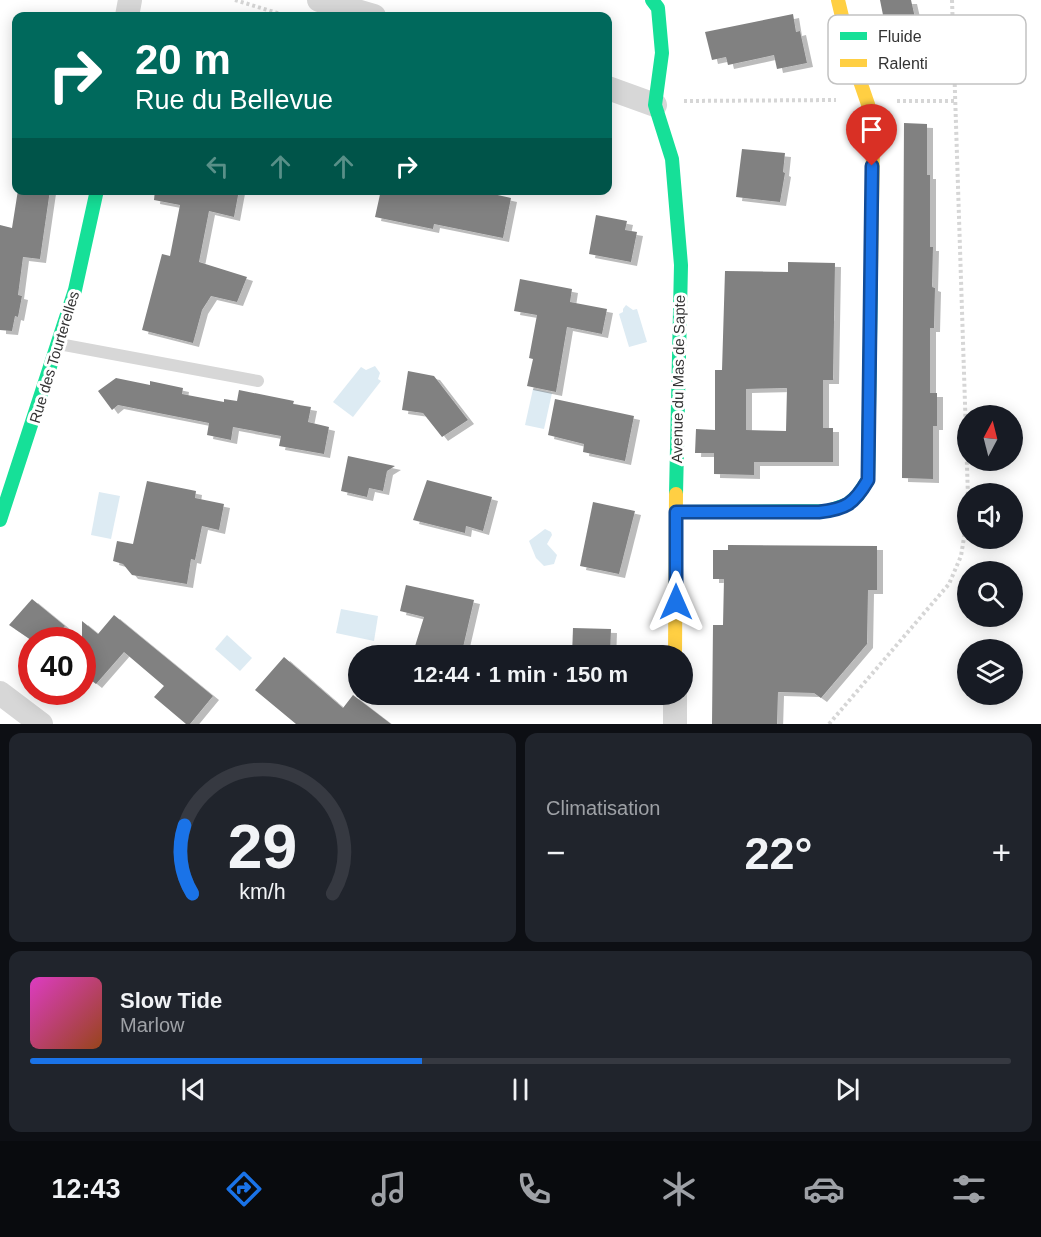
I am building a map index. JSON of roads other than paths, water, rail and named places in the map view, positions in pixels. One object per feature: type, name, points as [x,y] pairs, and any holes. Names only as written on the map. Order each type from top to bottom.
[{"type":"street","points":[[319,0],[360,12]]},
{"type":"street","points":[[838,0],[842,15]]},
{"type":"street","points":[[612,89],[655,105],[662,53],[657,3]]},
{"type":"street","points":[[676,512],[839,510],[858,497],[868,480],[873,145],[872,113],[861,84]]},
{"type":"street","name":"Avenue du Mas de Sapte","points":[[655,105],[672,159],[681,264],[675,645]]},
{"type":"street","name":"Rue des Tourterelles","points":[[2,508],[75,290],[96,195]]},
{"type":"street","points":[[0,693],[40,724]]},
{"type":"street","points":[[675,705],[675,724]]},
{"type":"lane","points":[[58,344],[258,381]]}]
